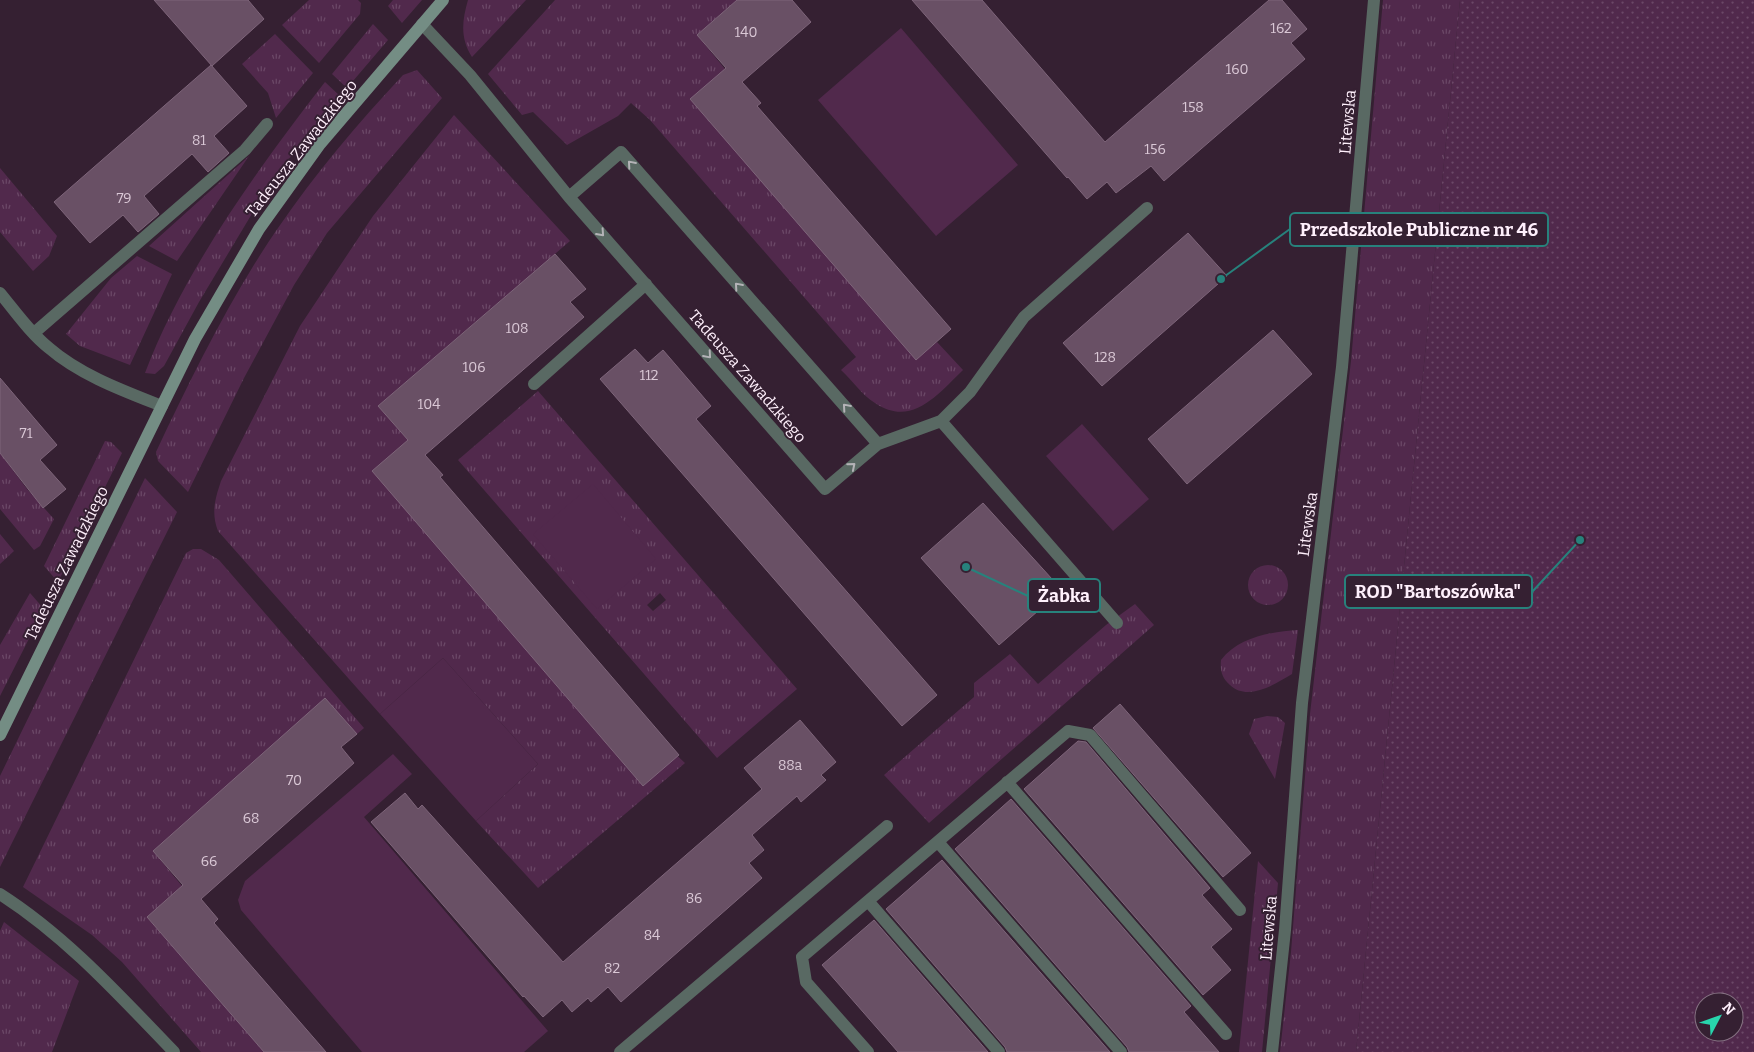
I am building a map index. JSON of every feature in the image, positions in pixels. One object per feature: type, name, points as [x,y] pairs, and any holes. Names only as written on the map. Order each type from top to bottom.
[{"type":"street","name":"Tadeusza Zawadzkiego","points":[[0,734],[162,406],[213,307],[258,228],[320,144],[443,0]]},
{"type":"street","name":"Litewska","points":[[1272,1052],[1285,930],[1302,703],[1342,366],[1374,0]]},
{"type":"street","name":"Tadeusza Zawadzkiego","points":[[422,24],[470,75],[569,197],[825,489],[878,444]]},
{"type":"street","points":[[34,333],[245,150],[267,124]]},
{"type":"street","points":[[569,197],[621,152],[878,444],[941,421],[970,392],[1024,317],[1147,208]]},
{"type":"street","points":[[534,384],[646,284]]},
{"type":"street","points":[[0,293],[48,348],[82,370],[162,406]]},
{"type":"street","points":[[941,421],[1117,623]]},
{"type":"street","points":[[868,1052],[806,982],[802,957],[1068,731],[1090,734],[1240,910]]},
{"type":"street","points":[[1007,782],[1226,1034]]},
{"type":"street","points":[[620,1052],[887,826]]},
{"type":"street","points":[[938,842],[1121,1052]]},
{"type":"street","points":[[0,894],[32,917],[84,961],[174,1052]]},
{"type":"street","points":[[868,901],[999,1052]]},
{"type":"green space","points":[[309,0],[358,0],[361,3],[360,14],[319,63],[282,25]]},
{"type":"green space","points":[[393,0],[422,0],[402,23],[388,6]]},
{"type":"green space","points":[[468,0],[526,0],[472,57],[465,43],[463,29]]},
{"type":"green space","points":[[555,0],[737,0],[697,35],[725,69],[916,359],[937,342],[963,370],[934,398],[913,410],[901,412],[888,410],[875,403],[841,370],[856,357],[650,120],[631,103],[618,116],[567,145],[533,112],[522,115],[488,74]]},
{"type":"green space","points":[[1383,0],[1460,0],[1356,1052],[1280,1052],[1291,952],[1310,714],[1351,361]]},
{"type":"green space","points":[[1460,0],[1754,0],[1754,1052],[1356,1052]]},
{"type":"green space","points":[[373,24],[388,40],[347,88],[332,74]]},
{"type":"green space","points":[[901,28],[1018,165],[936,236],[818,100]]},
{"type":"green space","points":[[275,34],[313,73],[276,118],[268,93],[242,64]]},
{"type":"green space","points":[[417,70],[442,98],[327,233],[294,285],[244,378],[188,492],[158,461],[156,452],[183,395],[228,309],[278,228],[322,169],[353,130],[403,75]]},
{"type":"green space","points":[[325,82],[340,96],[274,177],[199,302],[164,366],[155,374],[145,373],[161,335],[201,259],[274,149]]},
{"type":"green space","points":[[454,115],[570,241],[378,406],[408,440],[373,471],[685,763],[538,888],[476,821],[538,764],[443,658],[380,714],[218,531],[214,512],[221,481],[300,326],[373,216]]},
{"type":"green space","points":[[249,156],[177,261],[149,246]]},
{"type":"green space","points":[[0,168],[57,236],[49,256],[33,271],[0,232]]},
{"type":"green space","points":[[137,256],[172,274],[130,365],[80,346],[66,334],[111,278]]},
{"type":"green space","points":[[538,391],[797,689],[717,758],[458,460]],"holes":[[[660,593],[666,600],[653,611],[647,605]]]},
{"type":"green space","points":[[1082,424],[1149,499],[1113,531],[1046,456]]},
{"type":"green space","points":[[105,441],[111,442],[122,453],[58,582],[44,566]]},
{"type":"green space","points":[[0,453],[27,489],[54,519],[40,546],[34,550],[0,509]]},
{"type":"green space","points":[[145,478],[177,512],[0,867],[0,776]]},
{"type":"green space","points":[[593,484],[656,559],[597,609],[533,534]]},
{"type":"green space","points":[[0,534],[14,551],[0,564]]},
{"type":"green space","points":[[193,549],[201,549],[219,560],[364,728],[357,734],[325,699],[153,851],[182,886],[147,917],[264,1052],[201,1052],[122,962],[92,935],[23,887],[186,553]]},
{"type":"green space","points":[[1272,565],[1279,568],[1285,574],[1288,585],[1287,593],[1279,602],[1272,605],[1264,605],[1257,602],[1249,593],[1248,581],[1251,574],[1260,566]]},
{"type":"green space","points":[[30,593],[44,609],[0,696],[0,645]]},
{"type":"green space","points":[[1135,604],[1154,625],[929,823],[884,775],[974,697],[974,683],[1010,654],[1038,684],[1106,625]]},
{"type":"green space","points":[[1298,630],[1292,674],[1270,686],[1253,692],[1237,690],[1223,677],[1221,660],[1237,646],[1266,634]]},
{"type":"green space","points":[[443,658],[538,764],[476,821],[380,714]]},
{"type":"green space","points":[[1267,716],[1278,717],[1285,723],[1275,779],[1249,734],[1254,719]]},
{"type":"green space","points":[[393,754],[412,774],[364,817],[548,1031],[524,1052],[362,1052],[241,910],[238,900],[245,881]]},
{"type":"green space","points":[[1258,861],[1278,883],[1262,1052],[1239,1052]]},
{"type":"green space","points":[[4,922],[79,981],[52,1052],[0,1052],[0,931]]},
{"type":"building","points":[[154,0],[248,0],[264,19],[212,66]]},
{"type":"building","points":[[737,0],[792,0],[811,22],[742,82],[761,103],[757,106],[951,329],[916,360],[690,99],[726,68],[697,35]]},
{"type":"building","points":[[912,0],[982,0],[1105,142],[1269,0],[1282,0],[1307,29],[1291,43],[1305,59],[1164,181],[1151,166],[1116,193],[1107,182],[1087,199]]},
{"type":"building","points":[[211,65],[247,106],[214,136],[229,153],[208,172],[192,154],[144,196],[159,214],[138,232],[123,215],[90,243],[54,202]]},
{"type":"building","points":[[1188,233],[1227,276],[1102,386],[1063,343]]},
{"type":"building","points":[[555,254],[586,289],[570,302],[584,317],[425,455],[443,475],[440,477],[679,755],[643,786],[372,471],[408,440],[378,406]]},
{"type":"building","points":[[1273,330],[1312,374],[1187,484],[1148,439]]},
{"type":"building","points":[[635,349],[648,363],[663,350],[711,406],[696,419],[937,695],[902,726],[600,379]]},
{"type":"building","points":[[0,378],[57,445],[40,460],[66,489],[43,508],[0,453]]},
{"type":"building","points":[[983,503],[1062,590],[999,645],[921,558]]},
{"type":"building","points":[[325,698],[357,734],[341,747],[354,763],[201,899],[218,919],[214,923],[326,1052],[264,1052],[147,917],[183,885],[153,851]]},
{"type":"building","points":[[1120,704],[1251,853],[1223,877],[1093,728]]},
{"type":"building","points":[[800,720],[836,762],[821,775],[826,780],[801,802],[797,796],[752,835],[764,850],[749,863],[762,878],[621,1002],[608,987],[591,1002],[588,998],[572,1012],[562,1000],[543,1017],[523,997],[371,822],[405,793],[418,809],[422,805],[563,962],[762,789],[744,768]]},
{"type":"building","points":[[1078,741],[1086,742],[1210,888],[1202,895],[1232,929],[1211,947],[1231,970],[1203,995],[1024,789]]},
{"type":"building","points":[[1011,799],[1191,1006],[1184,1012],[1219,1052],[1129,1052],[1127,1047],[955,849]]},
{"type":"building","points":[[942,860],[1110,1052],[1007,1052],[1005,1047],[886,909]]},
{"type":"building","points":[[874,920],[988,1052],[898,1052],[822,965]]},
{"type":"place","name":"Przedszkole Publiczne nr 46","points":[[1221,279]]},
{"type":"place","name":"ROD \"Bartoszówka\"","points":[[1580,540]]},
{"type":"place","name":"Żabka","points":[[966,567]]}]
